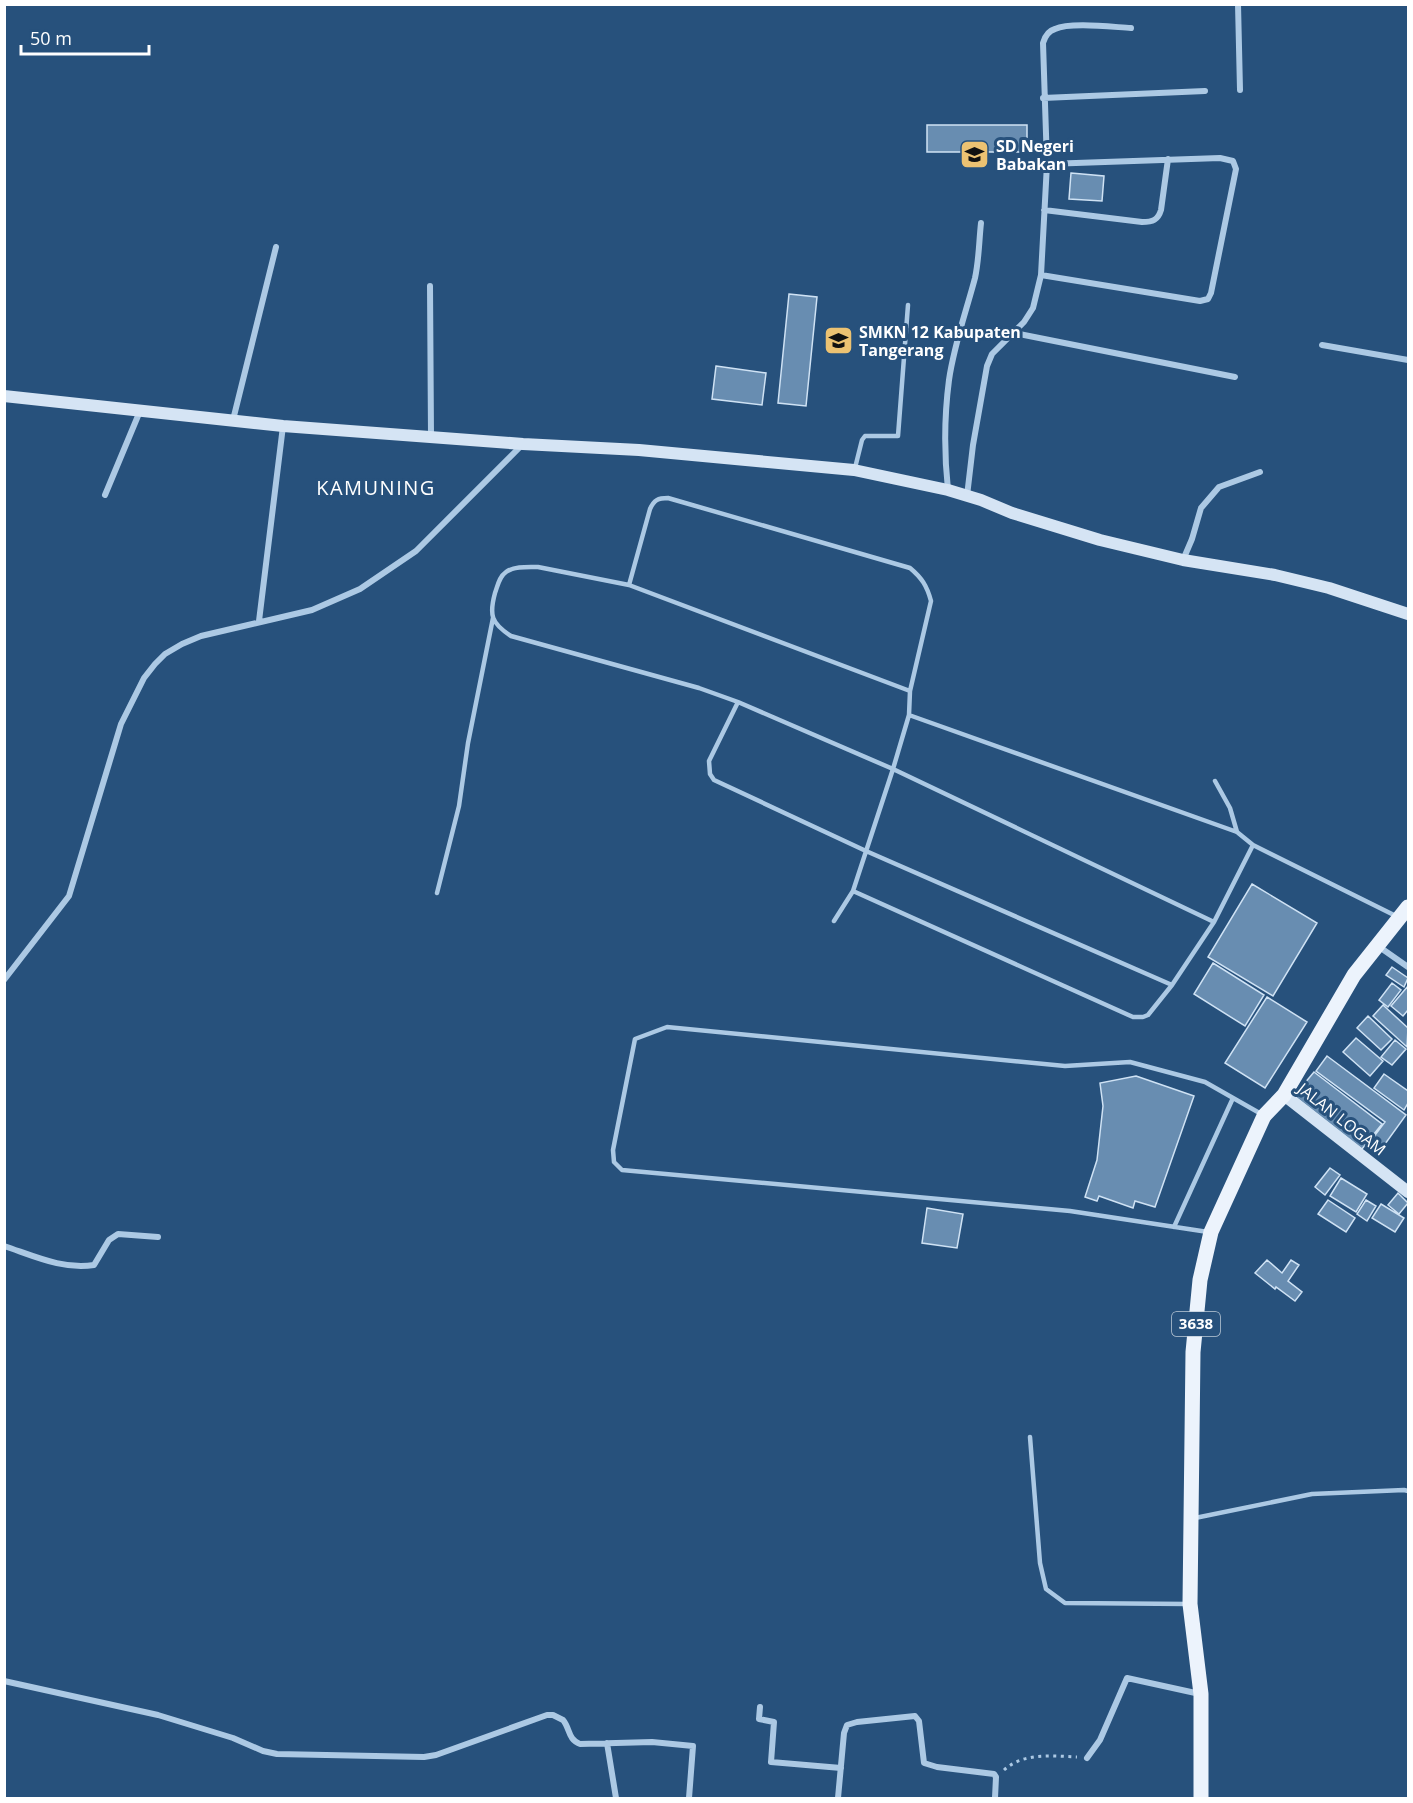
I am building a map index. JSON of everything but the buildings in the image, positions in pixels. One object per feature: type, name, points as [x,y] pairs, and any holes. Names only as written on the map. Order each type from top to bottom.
[{"type":"main road","name":"3638","points":[[1202,1798],[1201,1694],[1190,1604],[1191,1519],[1194,1352],[1200,1280],[1210,1232],[1264,1116],[1284,1095],[1354,975],[1404,912]]},
{"type":"street","points":[[1238,4],[1240,90]]},
{"type":"street","points":[[968,496],[987,366],[992,354],[1014,333],[1033,308],[1041,275],[1047,164],[1043,98],[1043,43],[1050,31],[1064,26],[1131,28]]},
{"type":"street","points":[[1043,98],[1205,91]]},
{"type":"street","points":[[1044,210],[1150,222],[1159,216],[1161,210],[1168,159]]},
{"type":"street","points":[[1041,275],[1200,301],[1208,300],[1236,165],[1228,159],[1047,164]]},
{"type":"street","points":[[948,490],[944,430],[950,379],[960,330],[975,276],[981,223]]},
{"type":"street","points":[[233,421],[276,247]]},
{"type":"street","points":[[430,286],[430,436]]},
{"type":"street","points":[[1014,333],[1234,377]]},
{"type":"street","points":[[1322,345],[1408,360]]},
{"type":"street","points":[[4,396],[283,426],[652,451],[854,470],[948,490],[1012,513],[1100,540],[1183,560],[1275,575],[1329,588],[1408,614]]},
{"type":"street","points":[[105,495],[140,411]]},
{"type":"street","points":[[259,621],[283,426]]},
{"type":"street","points":[[4,980],[69,896],[121,724],[144,678],[160,659],[182,644],[201,636],[312,610],[360,590],[416,551],[523,444]]},
{"type":"street","points":[[1183,560],[1201,508],[1220,488],[1260,472]]},
{"type":"street","points":[[1378,945],[1408,967]]},
{"type":"street","name":"JALAN LOGAM","points":[[1284,1095],[1408,1192]]},
{"type":"street","points":[[4,1246],[65,1266],[79,1268],[94,1265],[109,1240],[118,1234],[158,1237]]},
{"type":"street","points":[[1087,1758],[1100,1740],[1127,1678],[1201,1694]]},
{"type":"street","points":[[4,1681],[158,1715],[233,1738],[263,1751],[292,1755],[424,1757],[436,1755],[547,1715],[553,1715],[563,1720],[575,1742],[588,1744],[652,1742],[693,1746],[689,1798]]},
{"type":"street","points":[[760,1707],[759,1719],[774,1722],[771,1762],[841,1768]]},
{"type":"street","points":[[838,1798],[844,1733],[847,1725],[915,1716],[919,1721],[924,1763],[937,1767],[994,1774],[996,1777],[995,1798]]},
{"type":"street","points":[[607,1743],[616,1798]]},
{"type":"lane","points":[[854,470],[864,436],[898,436],[908,305]]},
{"type":"lane","points":[[629,585],[653,502],[659,498],[668,498],[910,568],[921,577],[928,588],[931,601],[910,692],[909,714],[853,891],[834,921]]},
{"type":"lane","points":[[910,692],[629,585],[538,567],[517,568],[506,572],[499,579],[491,610],[496,625],[511,636],[699,688],[738,702],[893,769],[1214,922]]},
{"type":"lane","points":[[437,893],[459,806],[468,743],[493,618]]},
{"type":"lane","points":[[738,702],[710,761],[710,774],[714,780],[866,851],[1172,986]]},
{"type":"lane","points":[[909,714],[1236,832],[1253,845],[1404,912]]},
{"type":"lane","points":[[1215,782],[1230,808],[1236,832]]},
{"type":"lane","points":[[853,891],[1138,1018],[1148,1015],[1172,986],[1214,922],[1253,845]]},
{"type":"lane","points":[[1210,1232],[1070,1211],[622,1170],[614,1162],[613,1150],[635,1039],[667,1027],[1065,1066],[1130,1062],[1204,1082],[1264,1116]]},
{"type":"lane","points":[[1174,1227],[1233,1098]]},
{"type":"lane","points":[[1030,1437],[1040,1563],[1046,1589],[1065,1604],[1190,1604]]},
{"type":"lane","points":[[1191,1519],[1312,1494],[1408,1491]]},
{"type":"path","points":[[996,1777],[1017,1760],[1043,1756],[1087,1758]]},
{"type":"place","name":"SD Negeri Babakan","points":[[975,155]]},
{"type":"place","name":"SMKN 12 Kabupaten Tangerang","points":[[838,341]]},
{"type":"district","name":"KAMUNING","points":[[376,488]]}]
